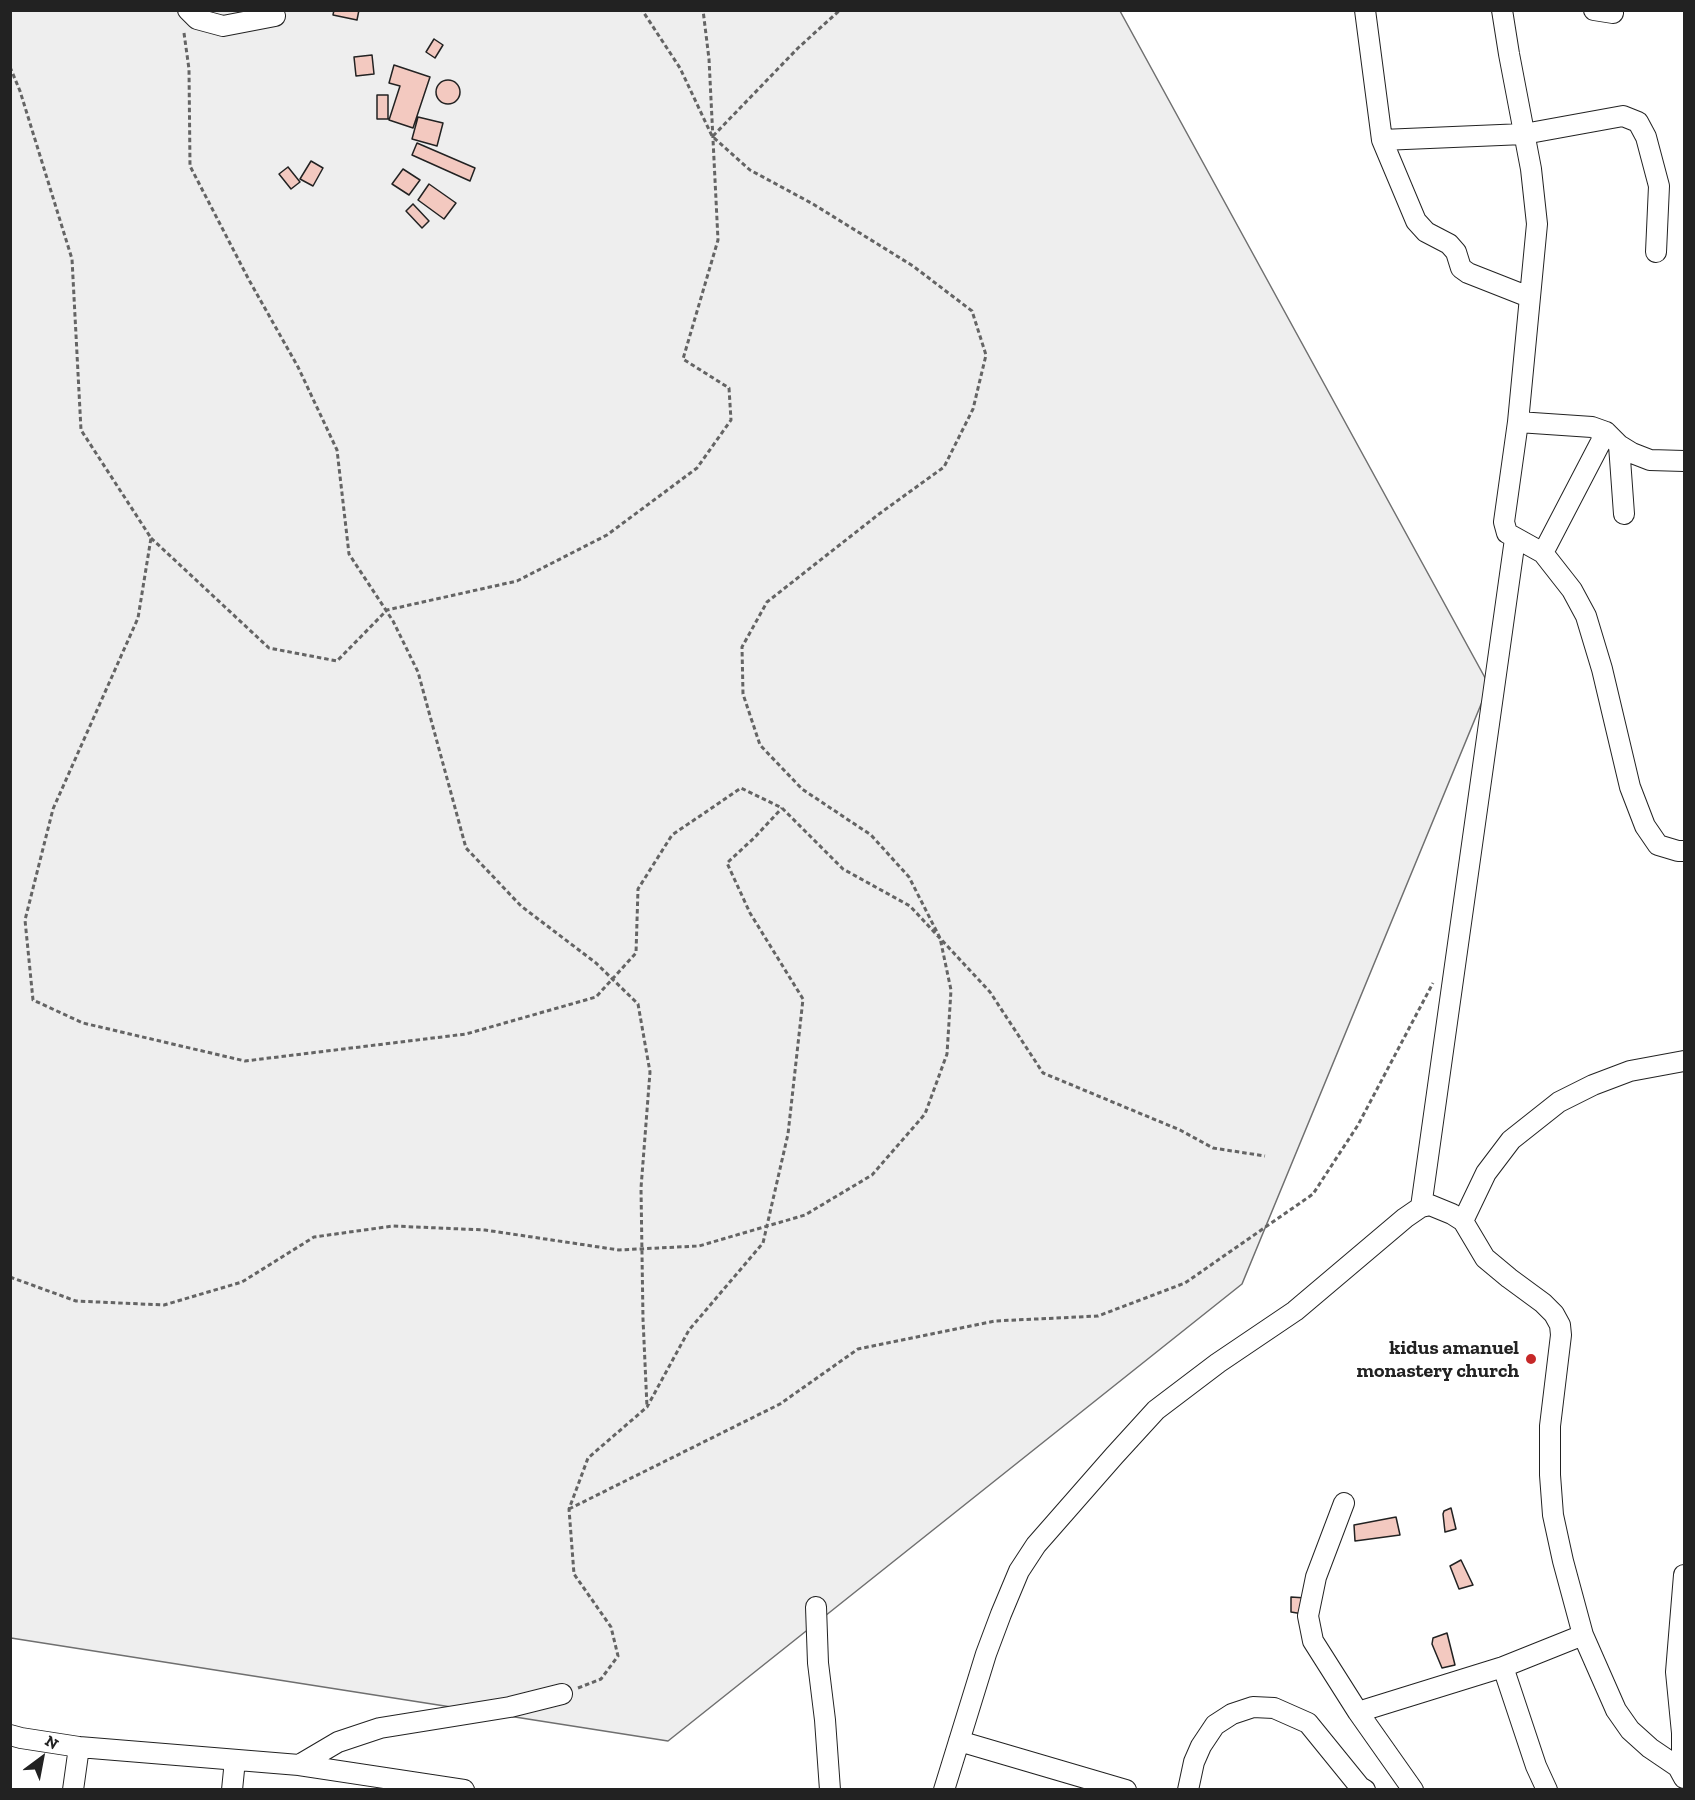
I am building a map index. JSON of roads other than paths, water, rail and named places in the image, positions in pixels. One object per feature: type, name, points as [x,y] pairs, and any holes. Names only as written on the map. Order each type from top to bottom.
[{"type":"street","points":[[1365,10],[1382,140],[1416,221],[1426,232],[1449,244],[1456,252],[1461,268],[1468,273],[1529,297]]},
{"type":"street","points":[[1502,10],[1531,169],[1537,224],[1518,422],[1504,522],[1507,533],[1543,553],[1572,590],[1586,616],[1602,669],[1630,788],[1645,826],[1658,845],[1684,851]]},
{"type":"street","points":[[185,16],[223,26],[275,16]]},
{"type":"street","points":[[1382,140],[1524,134],[1623,116],[1638,122],[1646,136],[1659,186],[1656,252]]},
{"type":"street","points":[[1518,422],[1592,427],[1632,453],[1650,460],[1684,461]]},
{"type":"street","points":[[1613,439],[1624,514]]},
{"type":"street","points":[[1543,553],[1613,439]]},
{"type":"street","points":[[1515,539],[1444,1212],[1485,1258],[1543,1303],[1560,1324],[1561,1335],[1550,1426],[1553,1515],[1563,1561],[1583,1635],[1616,1710],[1630,1730],[1681,1772]]},
{"type":"street","points":[[944,1790],[986,1654],[1019,1571],[1036,1545],[1156,1410],[1218,1363],[1295,1311],[1405,1218],[1444,1212],[1486,1173],[1511,1140],[1559,1102],[1593,1085],[1630,1071],[1684,1061]]},
{"type":"street","points":[[1344,1503],[1316,1577],[1308,1616],[1313,1641],[1408,1787]]},
{"type":"street","points":[[1681,1772],[1683,1734],[1676,1672],[1684,1575]]},
{"type":"street","points":[[816,1607],[818,1663],[831,1790]]},
{"type":"street","points":[[1358,1713],[1503,1666],[1583,1635]]},
{"type":"street","points":[[1503,1666],[1546,1790]]},
{"type":"street","points":[[299,1765],[338,1742],[380,1728],[510,1707],[562,1694]]},
{"type":"street","points":[[1188,1790],[1194,1762],[1201,1746],[1215,1725],[1232,1714],[1253,1707],[1274,1708],[1308,1723],[1360,1787],[1365,1790]]},
{"type":"street","points":[[10,1734],[21,1738],[79,1747],[299,1765],[464,1790]]},
{"type":"street","points":[[959,1740],[1126,1790]]},
{"type":"street","points":[[73,1790],[79,1747]]},
{"type":"street","points":[[232,1790],[235,1760]]},
{"type":"place","name":"kidus amanuel monastery church","points":[[1531,1359]]}]
